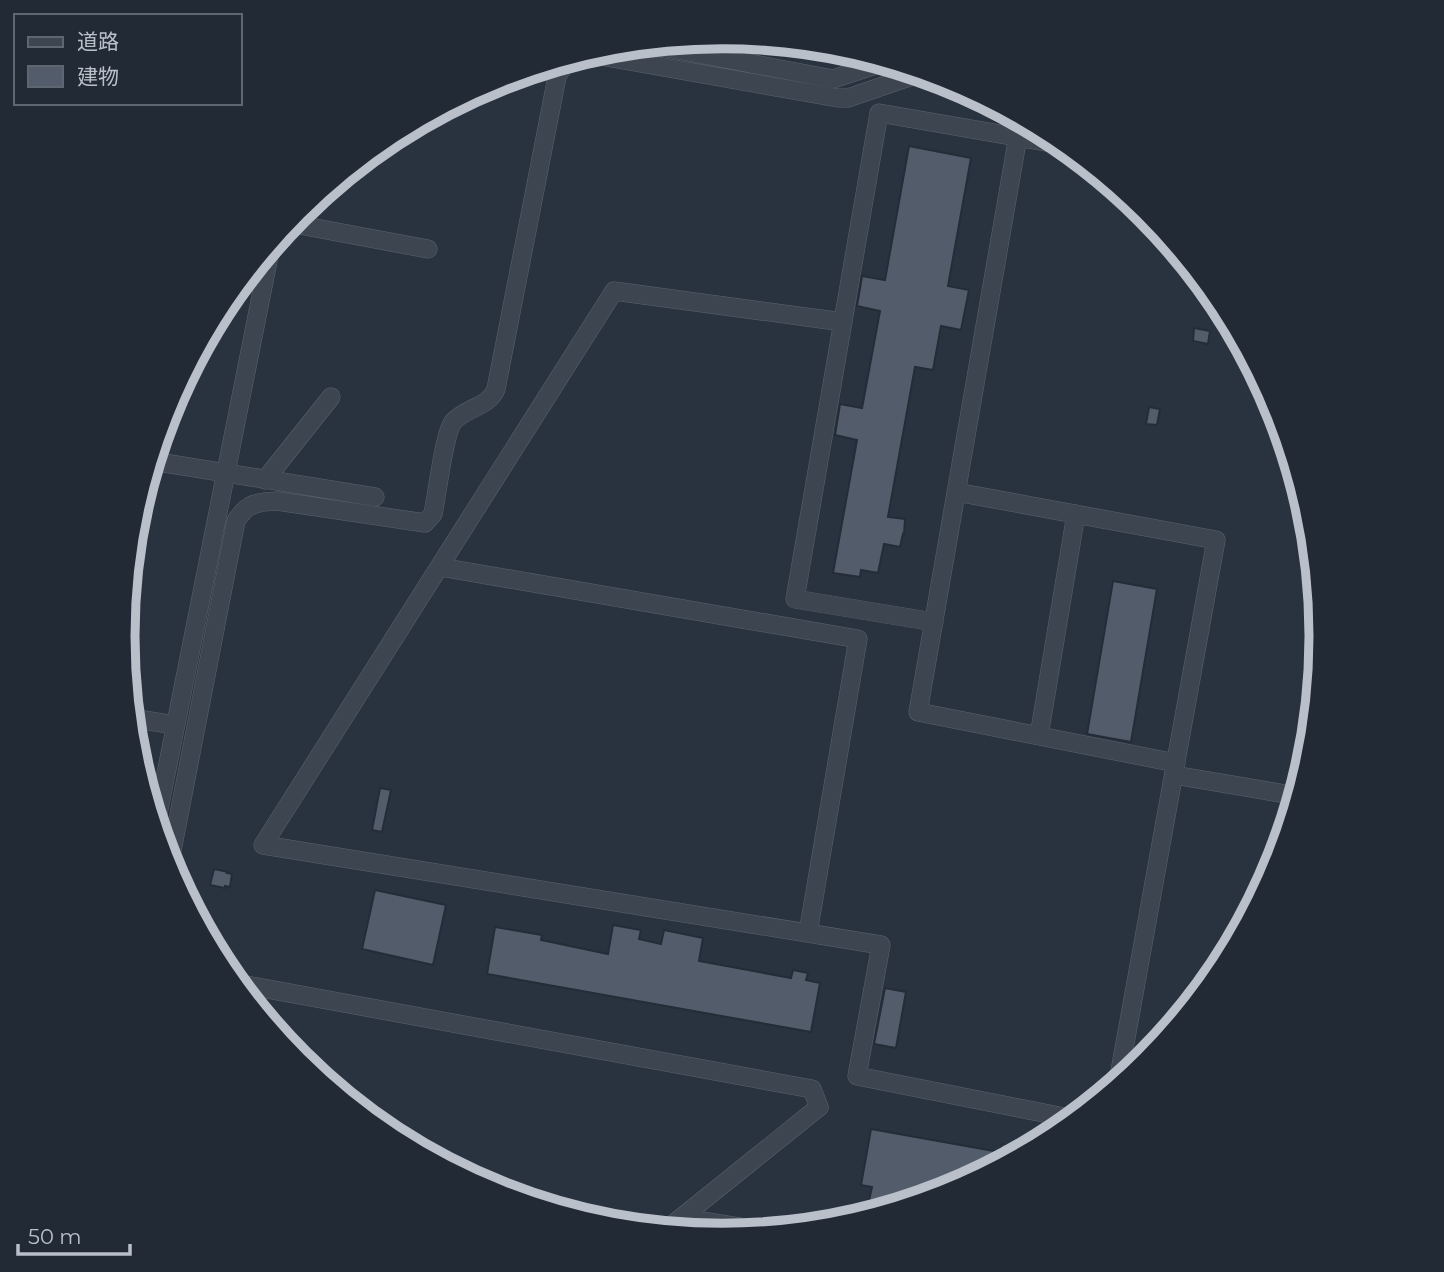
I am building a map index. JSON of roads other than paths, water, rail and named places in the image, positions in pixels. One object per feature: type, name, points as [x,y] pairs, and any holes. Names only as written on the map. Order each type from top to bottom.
[{"type":"street","points":[[681,50],[833,79],[868,68]]},
{"type":"street","points":[[616,59],[838,98],[905,78]]},
{"type":"street","points":[[173,844],[236,521],[253,503],[265,501],[425,523],[433,514],[449,429],[461,415],[493,396],[496,389],[559,72]]},
{"type":"street","points":[[934,622],[795,599],[879,113],[1034,139]]},
{"type":"street","points":[[1018,136],[918,712],[1039,736],[1287,794]]},
{"type":"street","points":[[303,226],[428,249]]},
{"type":"street","points":[[160,804],[267,266]]},
{"type":"street","points":[[843,322],[614,290],[263,845],[881,945],[857,1076],[1059,1116]]},
{"type":"street","points":[[265,480],[331,397]]},
{"type":"street","points":[[161,463],[375,497]]},
{"type":"street","points":[[956,492],[1216,540],[1121,1066]]},
{"type":"street","points":[[1039,736],[1076,514]]},
{"type":"street","points":[[440,567],[858,639],[808,933]]},
{"type":"street","points":[[141,720],[175,725]]},
{"type":"street","points":[[251,986],[812,1089],[819,1107],[678,1221]]},
{"type":"street","points":[[683,1218],[713,1223]]}]
